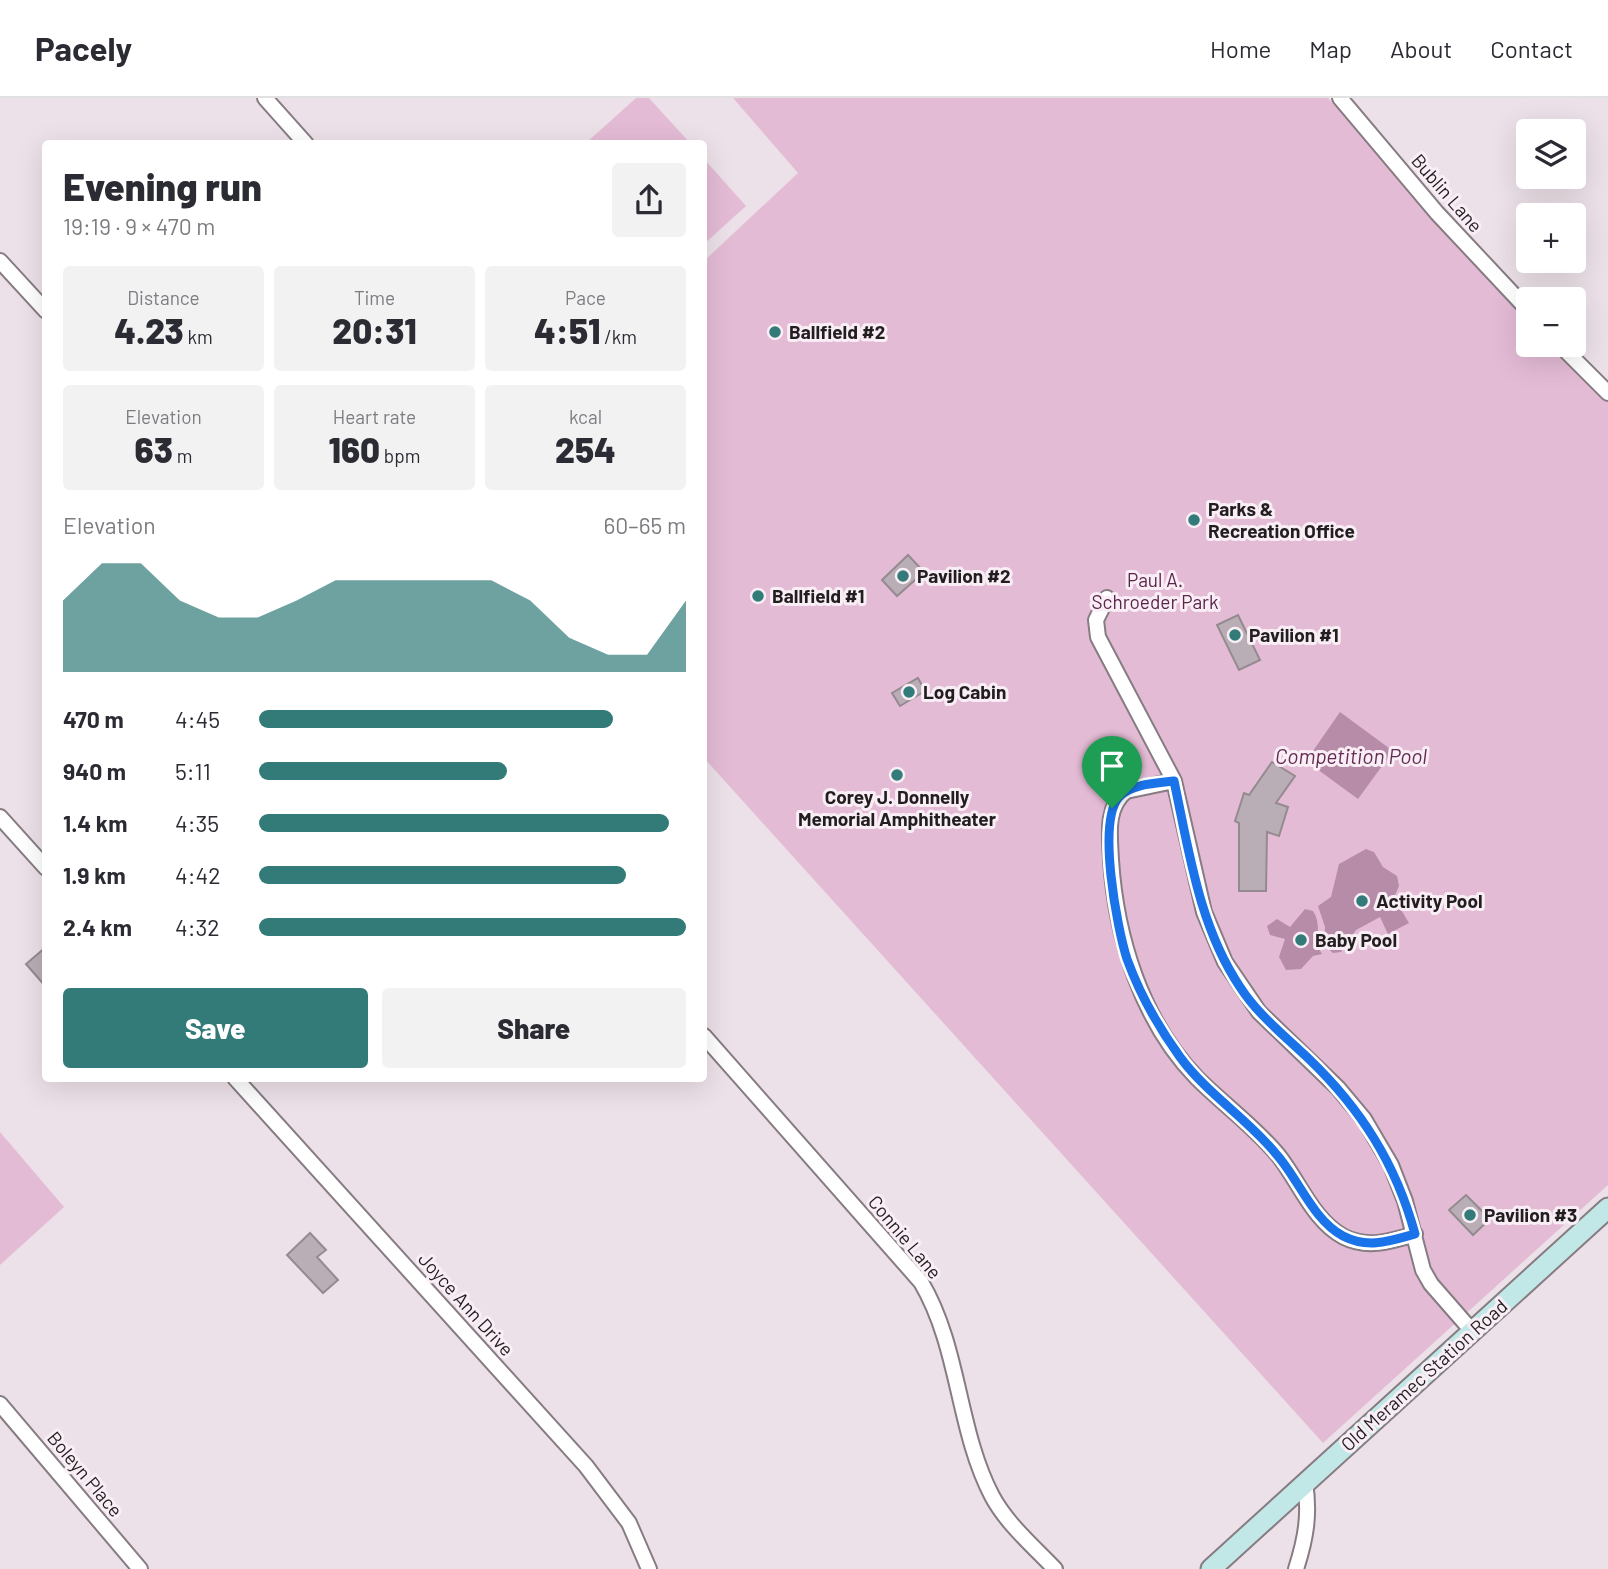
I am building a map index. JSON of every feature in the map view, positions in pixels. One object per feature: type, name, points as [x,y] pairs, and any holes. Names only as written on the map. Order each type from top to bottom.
[{"type":"street","points":[[265,98],[302,140]]},
{"type":"street","name":"Bublin Lane","points":[[1340,98],[1437,212],[1516,297]]},
{"type":"street","points":[[0,261],[42,307]]},
{"type":"street","points":[[1572,357],[1608,393]]},
{"type":"street","points":[[1107,598],[1096,620],[1098,638],[1174,781],[1204,912],[1225,962],[1259,1012],[1338,1088],[1364,1119],[1391,1165],[1415,1234],[1423,1270],[1431,1284],[1472,1331]]},
{"type":"street","points":[[1174,781],[1126,791],[1112,808],[1112,868],[1122,937],[1128,960],[1146,1000],[1181,1059],[1275,1152],[1326,1223],[1342,1236],[1361,1243],[1383,1244],[1415,1234]]},
{"type":"street","points":[[0,817],[42,864]]},
{"type":"street","name":"Connie Lane","points":[[707,1039],[921,1282],[943,1324],[987,1485],[1006,1519],[1055,1569]]},
{"type":"street","name":"Joyce Ann Drive","points":[[240,1082],[586,1466],[629,1523],[649,1569]]},
{"type":"street","name":"Old Meramec Station Road","points":[[1211,1569],[1608,1208]]},
{"type":"street","name":"Boleyn Place","points":[[0,1405],[140,1569]]},
{"type":"street","points":[[1296,1569],[1307,1534],[1309,1506],[1306,1482]]},
{"type":"green space","points":[[636,98],[649,98],[687,140],[589,140]]},
{"type":"green space","name":"Paul A. Schroeder Park","points":[[733,98],[1328,98],[1516,301],[1516,357],[1567,357],[1608,401],[1608,1185],[1323,1443],[707,761],[707,258],[798,173]]},
{"type":"green space","points":[[707,162],[746,206],[707,241]]},
{"type":"green space","points":[[0,1132],[64,1207],[0,1265]]},
{"type":"water","name":"Competition Pool","points":[[1340,712],[1393,751],[1358,799],[1306,761]]},
{"type":"water","name":"Activity Pool","points":[[1366,849],[1374,852],[1383,867],[1397,876],[1399,886],[1394,898],[1409,923],[1388,934],[1380,917],[1356,930],[1341,952],[1333,953],[1324,945],[1325,927],[1318,906],[1331,897],[1339,864]]},
{"type":"water","name":"Baby Pool","points":[[1305,909],[1313,911],[1316,917],[1318,943],[1322,954],[1313,956],[1301,969],[1286,970],[1279,957],[1285,939],[1270,935],[1267,926],[1277,919],[1290,927]]},
{"type":"building","name":"Pavilion #2","points":[[908,555],[924,572],[897,596],[882,580]]},
{"type":"building","name":"Pavilion #1","points":[[1238,615],[1260,660],[1239,670],[1217,625]]},
{"type":"building","name":"Log Cabin","points":[[918,678],[925,691],[900,706],[892,693]]},
{"type":"building","points":[[1272,762],[1295,776],[1276,803],[1288,807],[1279,836],[1267,832],[1266,891],[1239,891],[1239,823],[1235,821],[1244,793],[1249,795]]},
{"type":"building","points":[[42,950],[42,982],[26,964]]},
{"type":"building","name":"Pavilion #3","points":[[1466,1195],[1490,1219],[1473,1235],[1449,1210]]},
{"type":"building","points":[[310,1233],[326,1250],[317,1257],[338,1280],[323,1293],[287,1255]]},
{"type":"place","name":"Ballfield #2","points":[[775,332]]},
{"type":"place","name":"Parks & Recreation Office","points":[[1194,520]]},
{"type":"place","name":"Pavilion #2","points":[[903,576]]},
{"type":"place","name":"Ballfield #1","points":[[758,596]]},
{"type":"place","name":"Pavilion #1","points":[[1235,635]]},
{"type":"place","name":"Log Cabin","points":[[909,692]]},
{"type":"place","name":"Corey J. Donnelly Memorial Amphitheater","points":[[897,775]]},
{"type":"place","name":"Activity Pool","points":[[1362,901]]},
{"type":"place","name":"Baby Pool","points":[[1301,940]]},
{"type":"place","name":"Pavilion #3","points":[[1470,1215]]},
{"type":"route","points":[[1174,781],[1204,912],[1225,962],[1240,988],[1259,1012],[1338,1088],[1364,1119],[1391,1165],[1415,1234],[1383,1244],[1361,1243],[1342,1236],[1315,1210],[1290,1170],[1275,1152],[1196,1077],[1181,1059],[1146,1000],[1128,960],[1114,890],[1110,826],[1112,808],[1126,791],[1174,781]]}]
